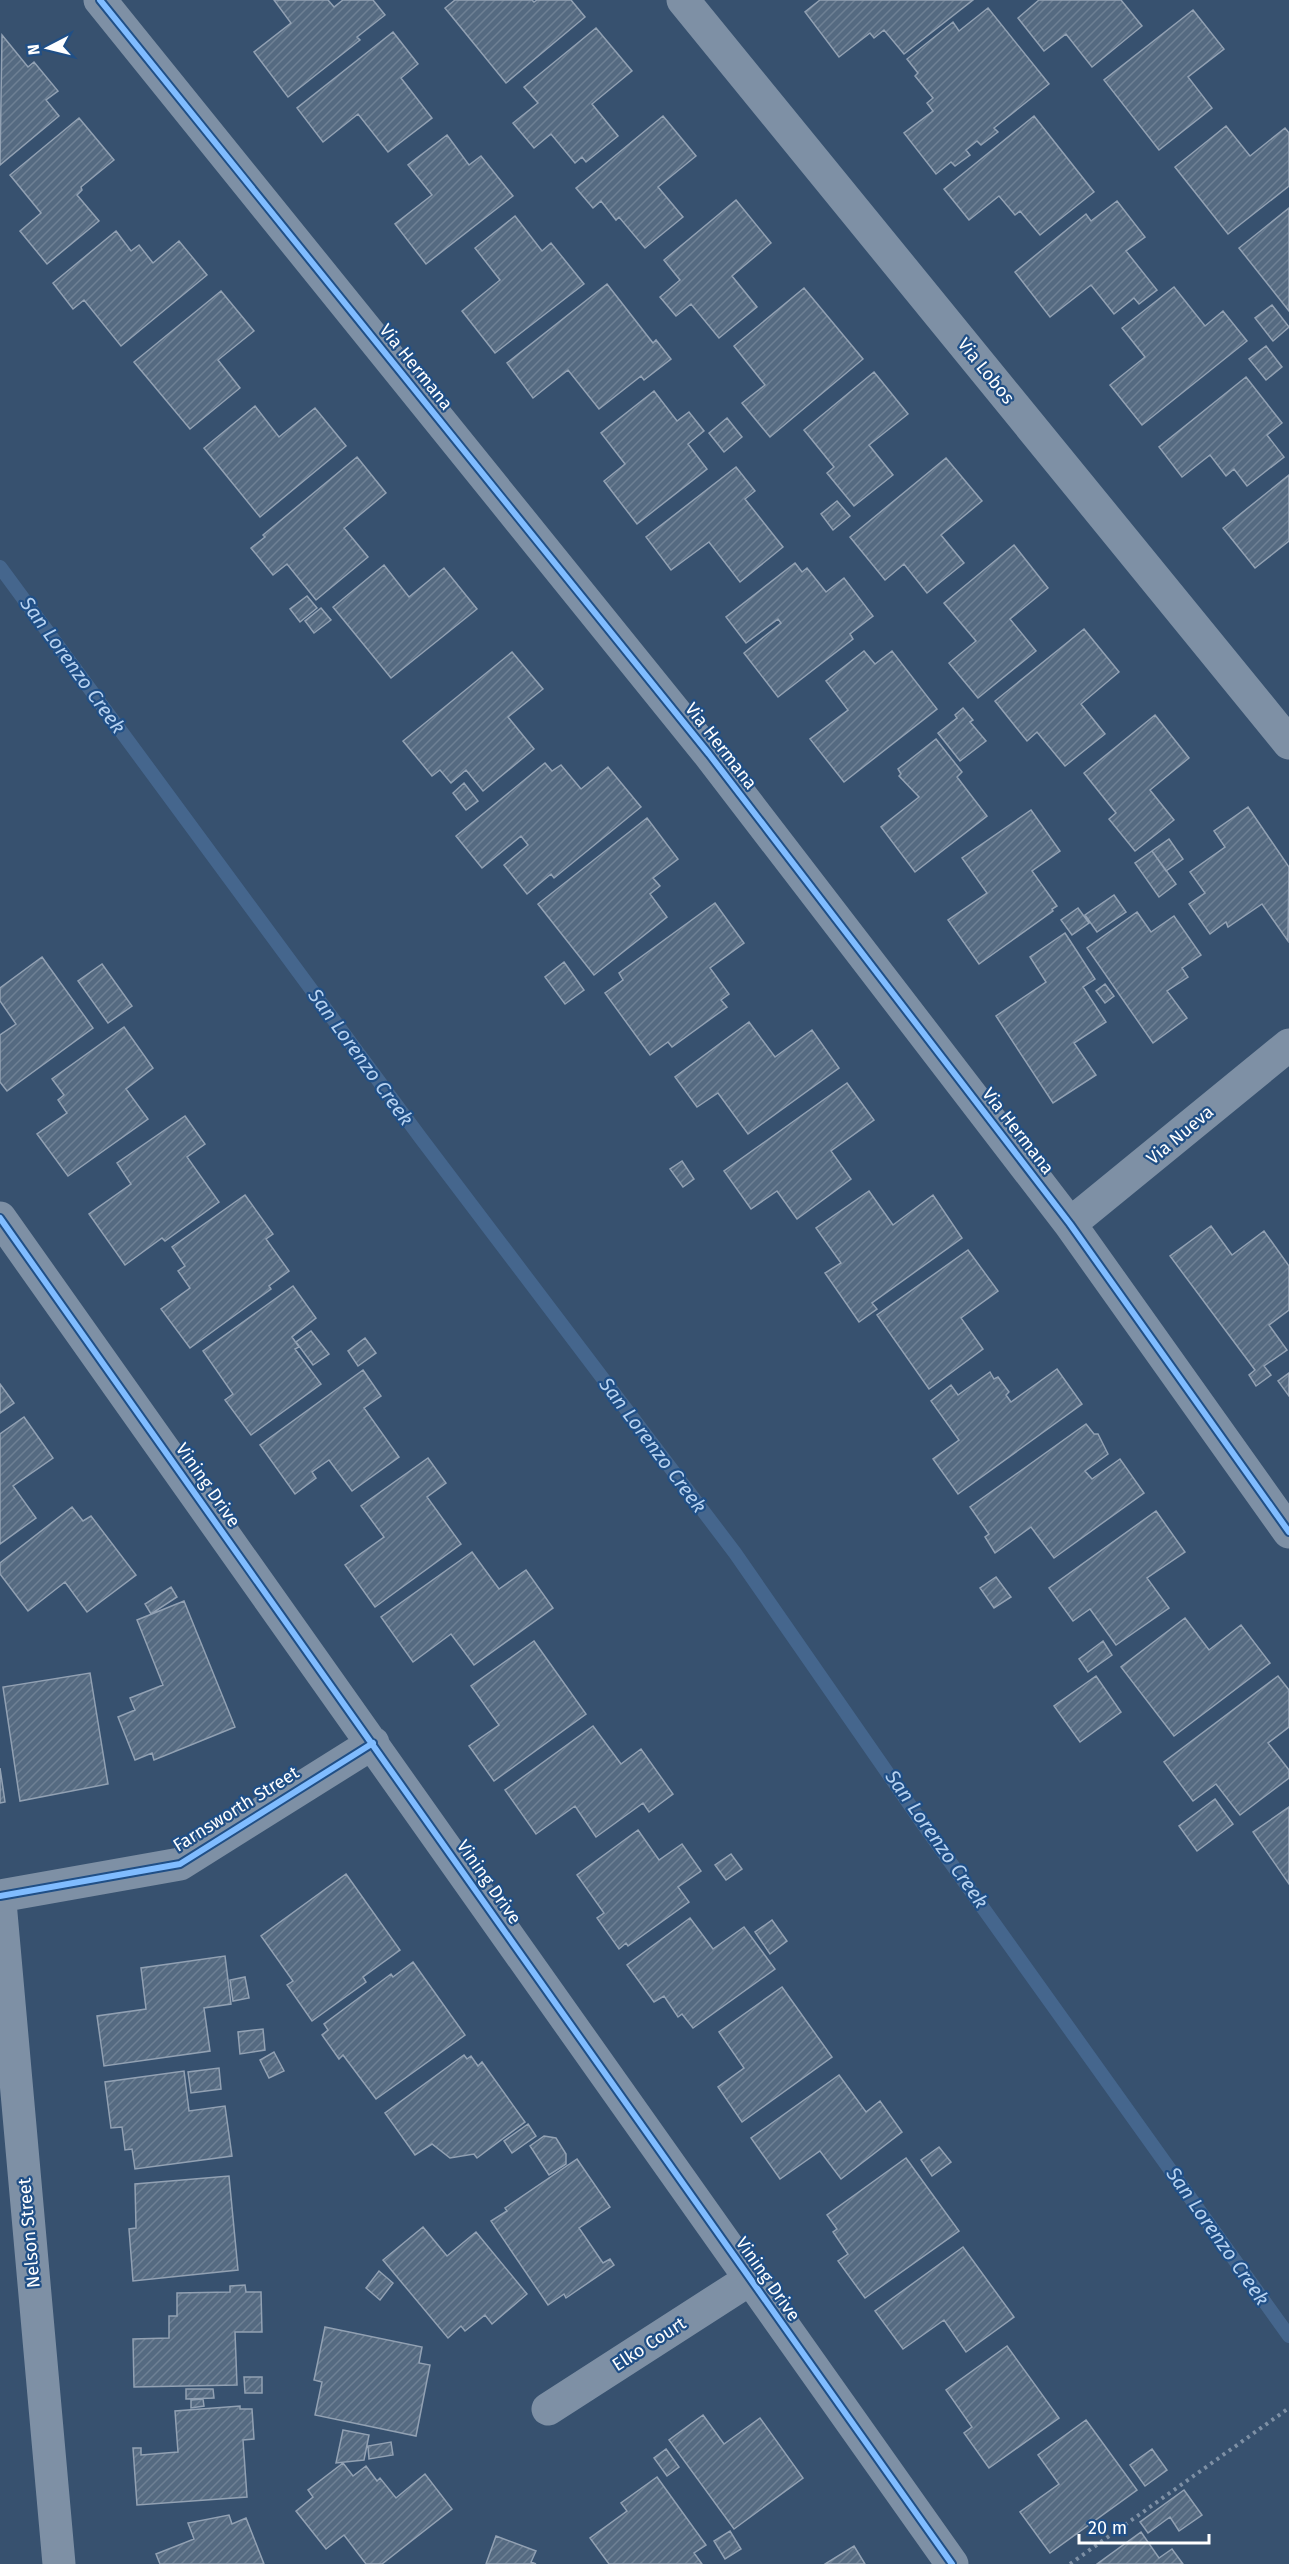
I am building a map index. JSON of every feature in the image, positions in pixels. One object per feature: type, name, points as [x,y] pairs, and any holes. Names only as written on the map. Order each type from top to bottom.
[{"type":"street","name":"Via Hermana","points":[[100,0],[709,754],[1070,1224],[1289,1532]]},
{"type":"street","name":"Via Lobos","points":[[683,0],[1289,743]]},
{"type":"street","name":"Via Nueva","points":[[1070,1224],[1289,1045]]},
{"type":"street","name":"Vining Drive","points":[[0,1218],[952,2564]]},
{"type":"street","name":"Farnsworth Street","points":[[0,1896],[180,1864],[373,1743]]},
{"type":"street","name":"Nelson Street","points":[[0,1902],[59,2564]]},
{"type":"street","name":"Elko Court","points":[[548,2409],[750,2279]]},
{"type":"path","points":[[1070,2564],[1289,2408]]},
{"type":"building","points":[[274,0],[328,0],[334,7],[343,0],[373,0],[385,15],[357,37],[360,40],[288,97],[254,52],[291,23]]},
{"type":"building","points":[[455,0],[532,0],[534,2],[537,0],[571,0],[585,17],[506,83],[445,8]]},
{"type":"building","points":[[820,0],[973,0],[904,54],[884,30],[874,38],[870,33],[839,57],[805,12]]},
{"type":"building","points":[[1039,0],[1121,0],[1142,26],[1092,67],[1066,34],[1044,51],[1018,18]]},
{"type":"building","points":[[988,8],[1049,84],[994,128],[998,132],[981,145],[977,141],[966,150],[970,155],[955,166],[951,162],[936,174],[904,133],[933,111],[927,103],[933,98],[915,76],[918,73],[907,59],[953,22],[959,31]]},
{"type":"building","points":[[1193,10],[1224,49],[1188,77],[1212,108],[1159,150],[1104,80]]},
{"type":"building","points":[[596,28],[632,71],[592,104],[618,136],[586,162],[582,157],[575,163],[551,134],[534,148],[513,123],[538,103],[524,87]]},
{"type":"building","points":[[393,32],[418,64],[401,78],[432,118],[388,152],[358,114],[323,142],[297,108]]},
{"type":"building","points":[[2,35],[28,67],[34,62],[58,91],[46,100],[59,116],[0,165]]},
{"type":"building","points":[[663,116],[696,156],[658,187],[683,217],[645,248],[619,217],[616,220],[601,201],[593,208],[576,188]]},
{"type":"building","points":[[1034,116],[1094,192],[1040,235],[1020,211],[1015,215],[999,196],[969,220],[944,189]]},
{"type":"building","points":[[79,118],[114,160],[81,187],[82,190],[77,195],[99,221],[47,264],[20,231],[41,213],[10,175]]},
{"type":"building","points":[[1226,126],[1250,156],[1285,128],[1289,133],[1289,186],[1228,234],[1175,167]]},
{"type":"building","points":[[447,135],[469,165],[481,156],[513,196],[426,264],[395,224],[432,195],[408,165]]},
{"type":"building","points":[[736,200],[771,243],[732,276],[757,307],[719,338],[691,304],[676,316],[660,297],[680,280],[664,260]]},
{"type":"building","points":[[1117,201],[1145,237],[1126,251],[1157,290],[1139,304],[1134,298],[1114,314],[1091,285],[1050,317],[1015,272],[1086,214],[1091,221]]},
{"type":"building","points":[[1289,208],[1289,311],[1239,248]]},
{"type":"building","points":[[515,216],[542,251],[551,243],[584,284],[495,353],[462,311],[500,280],[475,248]]},
{"type":"building","points":[[116,231],[131,251],[139,245],[153,263],[179,241],[207,275],[121,346],[84,300],[73,309],[53,283]]},
{"type":"building","points":[[607,284],[653,343],[656,340],[671,359],[644,380],[641,376],[599,409],[568,370],[533,398],[507,363]]},
{"type":"building","points":[[1174,287],[1205,326],[1223,311],[1247,341],[1142,425],[1110,385],[1145,357],[1122,328]]},
{"type":"building","points":[[804,288],[863,359],[770,437],[742,403],[765,385],[734,346]]},
{"type":"building","points":[[221,291],[254,331],[218,360],[240,388],[190,429],[134,362]]},
{"type":"building","points":[[1272,305],[1289,327],[1273,341],[1255,318]]},
{"type":"building","points":[[1266,346],[1282,367],[1266,380],[1249,359]]},
{"type":"building","points":[[874,372],[908,414],[869,445],[893,475],[854,506],[827,473],[834,467],[804,430]]},
{"type":"building","points":[[1246,377],[1282,423],[1267,435],[1284,457],[1247,486],[1234,469],[1226,476],[1210,455],[1182,477],[1159,447]]},
{"type":"building","points":[[654,391],[677,421],[689,412],[704,431],[688,444],[707,469],[637,524],[604,481],[625,464],[601,433]]},
{"type":"building","points":[[255,406],[279,437],[315,408],[346,446],[260,517],[204,448]]},
{"type":"building","points":[[727,418],[742,437],[724,452],[709,433]]},
{"type":"building","points":[[357,457],[386,493],[344,528],[368,557],[316,600],[287,564],[273,575],[251,548],[265,537],[263,535]]},
{"type":"building","points":[[946,458],[982,501],[941,535],[964,563],[927,593],[904,564],[885,580],[850,537]]},
{"type":"building","points":[[736,467],[755,491],[745,499],[783,547],[740,582],[709,542],[671,570],[646,537]]},
{"type":"building","points":[[1289,475],[1289,541],[1255,568],[1223,528]]},
{"type":"building","points":[[837,501],[850,516],[833,530],[821,514]]},
{"type":"building","points":[[1014,545],[1048,588],[1010,619],[1036,651],[978,698],[949,663],[976,641],[944,603]]},
{"type":"building","points":[[795,563],[802,572],[807,568],[826,592],[844,578],[873,616],[850,634],[853,639],[778,697],[744,653],[781,623],[778,619],[746,643],[726,617]]},
{"type":"building","points":[[384,565],[409,597],[444,568],[477,609],[391,678],[333,607]]},
{"type":"building","points":[[307,596],[317,608],[300,622],[290,609]]},
{"type":"building","points":[[321,608],[331,620],[314,633],[305,621]]},
{"type":"building","points":[[1084,629],[1119,672],[1081,704],[1105,734],[1065,766],[1037,732],[1027,741],[995,701]]},
{"type":"building","points":[[864,651],[875,664],[892,651],[937,709],[844,782],[810,739],[848,710],[826,681]]},
{"type":"building","points":[[512,652],[543,689],[508,717],[534,749],[483,791],[466,770],[451,783],[440,770],[432,776],[403,741]]},
{"type":"building","points":[[963,708],[973,720],[970,722],[986,741],[960,761],[938,733],[957,718],[955,715]]},
{"type":"building","points":[[1155,715],[1189,758],[1150,790],[1174,820],[1135,851],[1109,819],[1116,813],[1084,773]]},
{"type":"building","points":[[936,739],[962,772],[957,777],[987,816],[915,872],[881,827],[919,797],[899,776],[901,774],[898,769]]},
{"type":"building","points":[[545,763],[552,771],[561,765],[581,789],[608,767],[641,807],[554,878],[551,874],[527,894],[504,865],[528,845],[521,836],[482,868],[456,836]]},
{"type":"building","points":[[464,783],[478,801],[466,810],[453,793]]},
{"type":"building","points":[[1248,807],[1289,867],[1288,941],[1262,904],[1228,927],[1226,922],[1210,934],[1189,904],[1205,893],[1190,872],[1225,847],[1214,831]]},
{"type":"building","points":[[1031,810],[1060,851],[1032,871],[1057,906],[979,964],[948,920],[987,893],[962,858]]},
{"type":"building","points":[[647,818],[678,859],[653,878],[660,886],[650,894],[667,917],[594,975],[538,904]]},
{"type":"building","points":[[1169,839],[1183,859],[1166,871],[1152,851]]},
{"type":"building","points":[[1152,851],[1176,884],[1159,897],[1135,863]]},
{"type":"building","points":[[1114,895],[1126,912],[1097,932],[1085,915]]},
{"type":"building","points":[[715,903],[744,943],[710,968],[729,994],[721,1000],[727,1007],[672,1047],[668,1042],[650,1055],[605,993],[623,980],[619,973]]},
{"type":"building","points":[[1078,908],[1089,923],[1072,935],[1061,920]]},
{"type":"building","points":[[1137,912],[1151,932],[1174,916],[1201,955],[1182,968],[1188,977],[1167,991],[1187,1018],[1153,1043],[1087,948]]},
{"type":"building","points":[[1065,933],[1095,979],[1083,987],[1106,1022],[1074,1043],[1096,1075],[1053,1103],[996,1016],[1046,982],[1030,957]]},
{"type":"building","points":[[42,957],[93,1028],[7,1091],[0,1082],[0,1035],[16,1024],[0,1001],[0,988]]},
{"type":"building","points":[[564,962],[584,990],[565,1004],[545,977]]},
{"type":"building","points":[[102,964],[132,1006],[108,1023],[78,981]]},
{"type":"building","points":[[1105,984],[1114,996],[1105,1003],[1096,991]]},
{"type":"building","points":[[749,1022],[775,1057],[812,1030],[839,1068],[748,1134],[718,1093],[697,1107],[675,1077]]},
{"type":"building","points":[[124,1027],[153,1068],[126,1089],[148,1119],[68,1176],[37,1134],[67,1113],[58,1100],[64,1095],[52,1079]]},
{"type":"building","points":[[847,1083],[874,1120],[831,1151],[851,1179],[797,1219],[777,1191],[751,1209],[724,1171]]},
{"type":"building","points":[[185,1116],[205,1144],[187,1157],[219,1202],[165,1241],[162,1238],[125,1265],[89,1214],[131,1184],[117,1163]]},
{"type":"building","points":[[682,1161],[694,1179],[683,1187],[670,1169]]},
{"type":"building","points":[[869,1191],[893,1225],[933,1195],[962,1238],[872,1303],[877,1309],[859,1322],[825,1273],[841,1263],[816,1228]]},
{"type":"building","points":[[245,1195],[273,1234],[266,1239],[289,1271],[269,1286],[271,1289],[190,1348],[161,1309],[190,1288],[178,1271],[185,1266],[172,1247]]},
{"type":"building","points":[[1211,1226],[1232,1255],[1264,1231],[1289,1266],[1289,1310],[1269,1325],[1287,1350],[1264,1366],[1271,1375],[1256,1386],[1249,1375],[1255,1370],[1170,1256]]},
{"type":"building","points":[[968,1250],[998,1291],[961,1318],[983,1349],[929,1389],[877,1315]]},
{"type":"building","points":[[293,1286],[316,1318],[292,1337],[299,1347],[295,1349],[321,1384],[251,1435],[225,1400],[233,1394],[203,1351]]},
{"type":"building","points":[[311,1331],[329,1354],[313,1365],[296,1342]]},
{"type":"building","points":[[365,1338],[376,1353],[358,1366],[348,1351]]},
{"type":"building","points":[[1057,1369],[1082,1404],[958,1494],[933,1459],[959,1440],[931,1401],[951,1385],[958,1395],[990,1372],[994,1379],[998,1377],[1009,1392],[1006,1395],[1011,1402]]},
{"type":"building","points":[[363,1370],[381,1396],[364,1408],[399,1457],[352,1491],[329,1460],[312,1472],[316,1478],[295,1494],[260,1445]]},
{"type":"building","points":[[1289,1373],[1289,1396],[1278,1381]]},
{"type":"building","points":[[0,1384],[14,1403],[0,1413]]},
{"type":"building","points":[[24,1417],[53,1458],[13,1486],[36,1518],[0,1544],[0,1434]]},
{"type":"building","points":[[1086,1424],[1094,1434],[1098,1434],[1108,1454],[1085,1471],[1092,1479],[1120,1459],[1144,1493],[1054,1558],[1031,1527],[995,1553],[985,1537],[989,1534],[970,1507]]},
{"type":"building","points":[[428,1458],[446,1483],[427,1497],[461,1544],[375,1607],[345,1565],[384,1537],[361,1506]]},
{"type":"building","points":[[72,1507],[83,1521],[91,1516],[136,1575],[87,1612],[65,1582],[28,1611],[0,1574],[0,1563]]},
{"type":"building","points":[[1156,1511],[1185,1552],[1147,1578],[1169,1608],[1116,1645],[1090,1609],[1073,1621],[1049,1588]]},
{"type":"building","points":[[472,1552],[499,1589],[526,1570],[553,1608],[474,1665],[451,1634],[413,1662],[381,1617]]},
{"type":"building","points":[[996,1577],[1011,1597],[994,1608],[980,1588]]},
{"type":"building","points":[[171,1587],[177,1597],[151,1614],[145,1604]]},
{"type":"building","points":[[184,1601],[235,1727],[154,1760],[152,1753],[135,1760],[118,1717],[135,1710],[130,1698],[163,1685],[137,1620]]},
{"type":"building","points":[[1185,1618],[1209,1650],[1241,1625],[1270,1663],[1174,1736],[1121,1667]]},
{"type":"building","points":[[534,1641],[586,1714],[494,1781],[469,1746],[499,1725],[471,1686]]},
{"type":"building","points":[[1103,1641],[1112,1655],[1088,1672],[1079,1659]]},
{"type":"building","points":[[90,1673],[108,1784],[20,1801],[3,1687]]},
{"type":"building","points":[[1096,1676],[1121,1712],[1080,1742],[1054,1706]]},
{"type":"building","points":[[1278,1676],[1289,1690],[1289,1727],[1268,1743],[1289,1770],[1289,1778],[1240,1815],[1216,1784],[1193,1801],[1164,1762]]},
{"type":"building","points":[[593,1726],[621,1764],[641,1749],[673,1794],[649,1812],[643,1803],[596,1837],[575,1806],[536,1834],[505,1790]]},
{"type":"building","points":[[0,1768],[5,1802],[0,1803]]},
{"type":"building","points":[[1215,1799],[1233,1824],[1197,1851],[1179,1826]]},
{"type":"building","points":[[1289,1807],[1289,1884],[1253,1832]]},
{"type":"building","points":[[638,1830],[659,1860],[682,1844],[701,1871],[678,1887],[689,1902],[628,1946],[626,1943],[619,1949],[597,1918],[604,1913],[577,1875]]},
{"type":"building","points":[[731,1854],[742,1869],[726,1880],[715,1865]]},
{"type":"building","points":[[346,1874],[400,1950],[363,1977],[366,1982],[312,2021],[287,1985],[293,1981],[261,1936]]},
{"type":"building","points":[[690,1918],[713,1949],[744,1927],[775,1969],[693,2028],[682,2014],[678,2017],[664,1996],[654,2002],[627,1965]]},
{"type":"building","points":[[772,1920],[787,1941],[770,1954],[755,1932]]},
{"type":"building","points":[[225,1956],[231,2004],[204,2008],[210,2051],[104,2066],[97,2016],[146,2009],[141,1968]]},
{"type":"building","points":[[413,1962],[465,2035],[376,2099],[343,2055],[339,2059],[322,2035],[328,2030],[324,2024],[391,1974],[393,1977]]},
{"type":"building","points":[[245,1977],[249,1998],[233,2001],[230,1980]]},
{"type":"building","points":[[782,1987],[832,2057],[742,2122],[718,2087],[744,2068],[719,2032]]},
{"type":"building","points":[[263,2029],[265,2050],[240,2054],[238,2032]]},
{"type":"building","points":[[274,2052],[284,2071],[269,2078],[260,2060]]},
{"type":"building","points":[[464,2055],[467,2059],[471,2056],[478,2066],[482,2062],[525,2122],[477,2158],[474,2154],[450,2158],[432,2144],[415,2155],[385,2113]]},
{"type":"building","points":[[219,2068],[221,2089],[191,2093],[188,2072]]},
{"type":"building","points":[[184,2071],[189,2111],[225,2106],[232,2156],[135,2169],[132,2149],[125,2150],[122,2127],[111,2128],[105,2082]]},
{"type":"building","points":[[839,2075],[866,2112],[880,2101],[902,2132],[841,2179],[820,2151],[780,2179],[751,2138]]},
{"type":"building","points":[[528,2124],[536,2136],[512,2153],[504,2141]]},
{"type":"building","points":[[544,2136],[556,2138],[566,2154],[566,2164],[549,2175],[530,2146]]},
{"type":"building","points":[[939,2147],[951,2162],[932,2176],[921,2160]]},
{"type":"building","points":[[906,2158],[959,2231],[865,2298],[838,2261],[848,2254],[833,2232],[837,2229],[827,2215]]},
{"type":"building","points":[[577,2159],[610,2207],[579,2228],[603,2263],[610,2259],[614,2265],[566,2298],[564,2294],[548,2305],[491,2221],[507,2211],[505,2208]]},
{"type":"building","points":[[229,2176],[238,2270],[133,2281],[129,2229],[136,2228],[135,2184]]},
{"type":"building","points":[[423,2227],[447,2256],[476,2232],[527,2294],[492,2324],[485,2315],[465,2331],[461,2326],[448,2338],[383,2260]]},
{"type":"building","points":[[963,2247],[1014,2317],[966,2352],[944,2320],[903,2349],[875,2311]]},
{"type":"building","points":[[379,2271],[393,2283],[380,2300],[366,2288]]},
{"type":"building","points":[[245,2285],[246,2292],[261,2292],[262,2332],[235,2332],[237,2385],[134,2387],[133,2339],[169,2338],[169,2316],[177,2316],[177,2293],[230,2292],[230,2286]]},
{"type":"building","points":[[325,2327],[422,2347],[419,2363],[430,2365],[416,2436],[315,2415],[322,2382],[314,2380]]},
{"type":"building","points":[[1007,2346],[1059,2418],[989,2468],[964,2433],[972,2427],[946,2390]]},
{"type":"building","points":[[244,2377],[262,2377],[262,2393],[245,2393]]},
{"type":"building","points":[[186,2389],[213,2389],[214,2398],[186,2399]]},
{"type":"building","points":[[203,2399],[204,2406],[191,2408],[191,2400]]},
{"type":"building","points":[[240,2406],[240,2409],[252,2409],[254,2439],[243,2440],[247,2497],[137,2505],[133,2448],[141,2448],[141,2455],[178,2452],[175,2411]]},
{"type":"building","points":[[703,2415],[724,2444],[760,2418],[803,2478],[734,2529],[669,2440]]},
{"type":"building","points":[[1086,2420],[1137,2490],[1050,2553],[1020,2512],[1059,2484],[1038,2455]]},
{"type":"building","points":[[343,2430],[369,2435],[364,2460],[336,2463]]},
{"type":"building","points":[[391,2442],[393,2455],[369,2459],[368,2446]]},
{"type":"building","points":[[666,2449],[679,2467],[667,2476],[654,2458]]},
{"type":"building","points":[[1152,2449],[1167,2470],[1145,2486],[1130,2465]]},
{"type":"building","points":[[343,2463],[353,2476],[366,2466],[377,2481],[380,2478],[396,2498],[425,2474],[452,2509],[382,2564],[366,2564],[344,2535],[326,2549],[296,2511],[313,2497],[308,2490]]},
{"type":"building","points":[[657,2477],[706,2545],[694,2553],[702,2564],[609,2564],[590,2538],[627,2511],[621,2503]]},
{"type":"building","points":[[1184,2490],[1202,2515],[1179,2531],[1170,2517],[1148,2533],[1140,2522]]},
{"type":"building","points":[[229,2515],[232,2524],[246,2518],[264,2564],[160,2564],[156,2554],[194,2539],[188,2523]]},
{"type":"building","points":[[730,2531],[741,2549],[725,2559],[714,2541]]},
{"type":"building","points":[[1141,2532],[1159,2558],[1172,2549],[1183,2564],[1097,2564]]},
{"type":"building","points":[[496,2536],[536,2551],[531,2562],[536,2564],[486,2564]]},
{"type":"building","points":[[854,2546],[865,2564],[825,2564]]},
{"type":"waterway","name":"San Lorenzo Creek","points":[[0,567],[420,1137],[735,1553],[923,1824],[1289,2336]]},
{"type":"cycle path","points":[[100,0],[709,754],[1070,1224],[1289,1532]]},
{"type":"cycle path","points":[[0,1218],[952,2564]]},
{"type":"cycle path","points":[[0,1896],[180,1864],[373,1743]]}]
